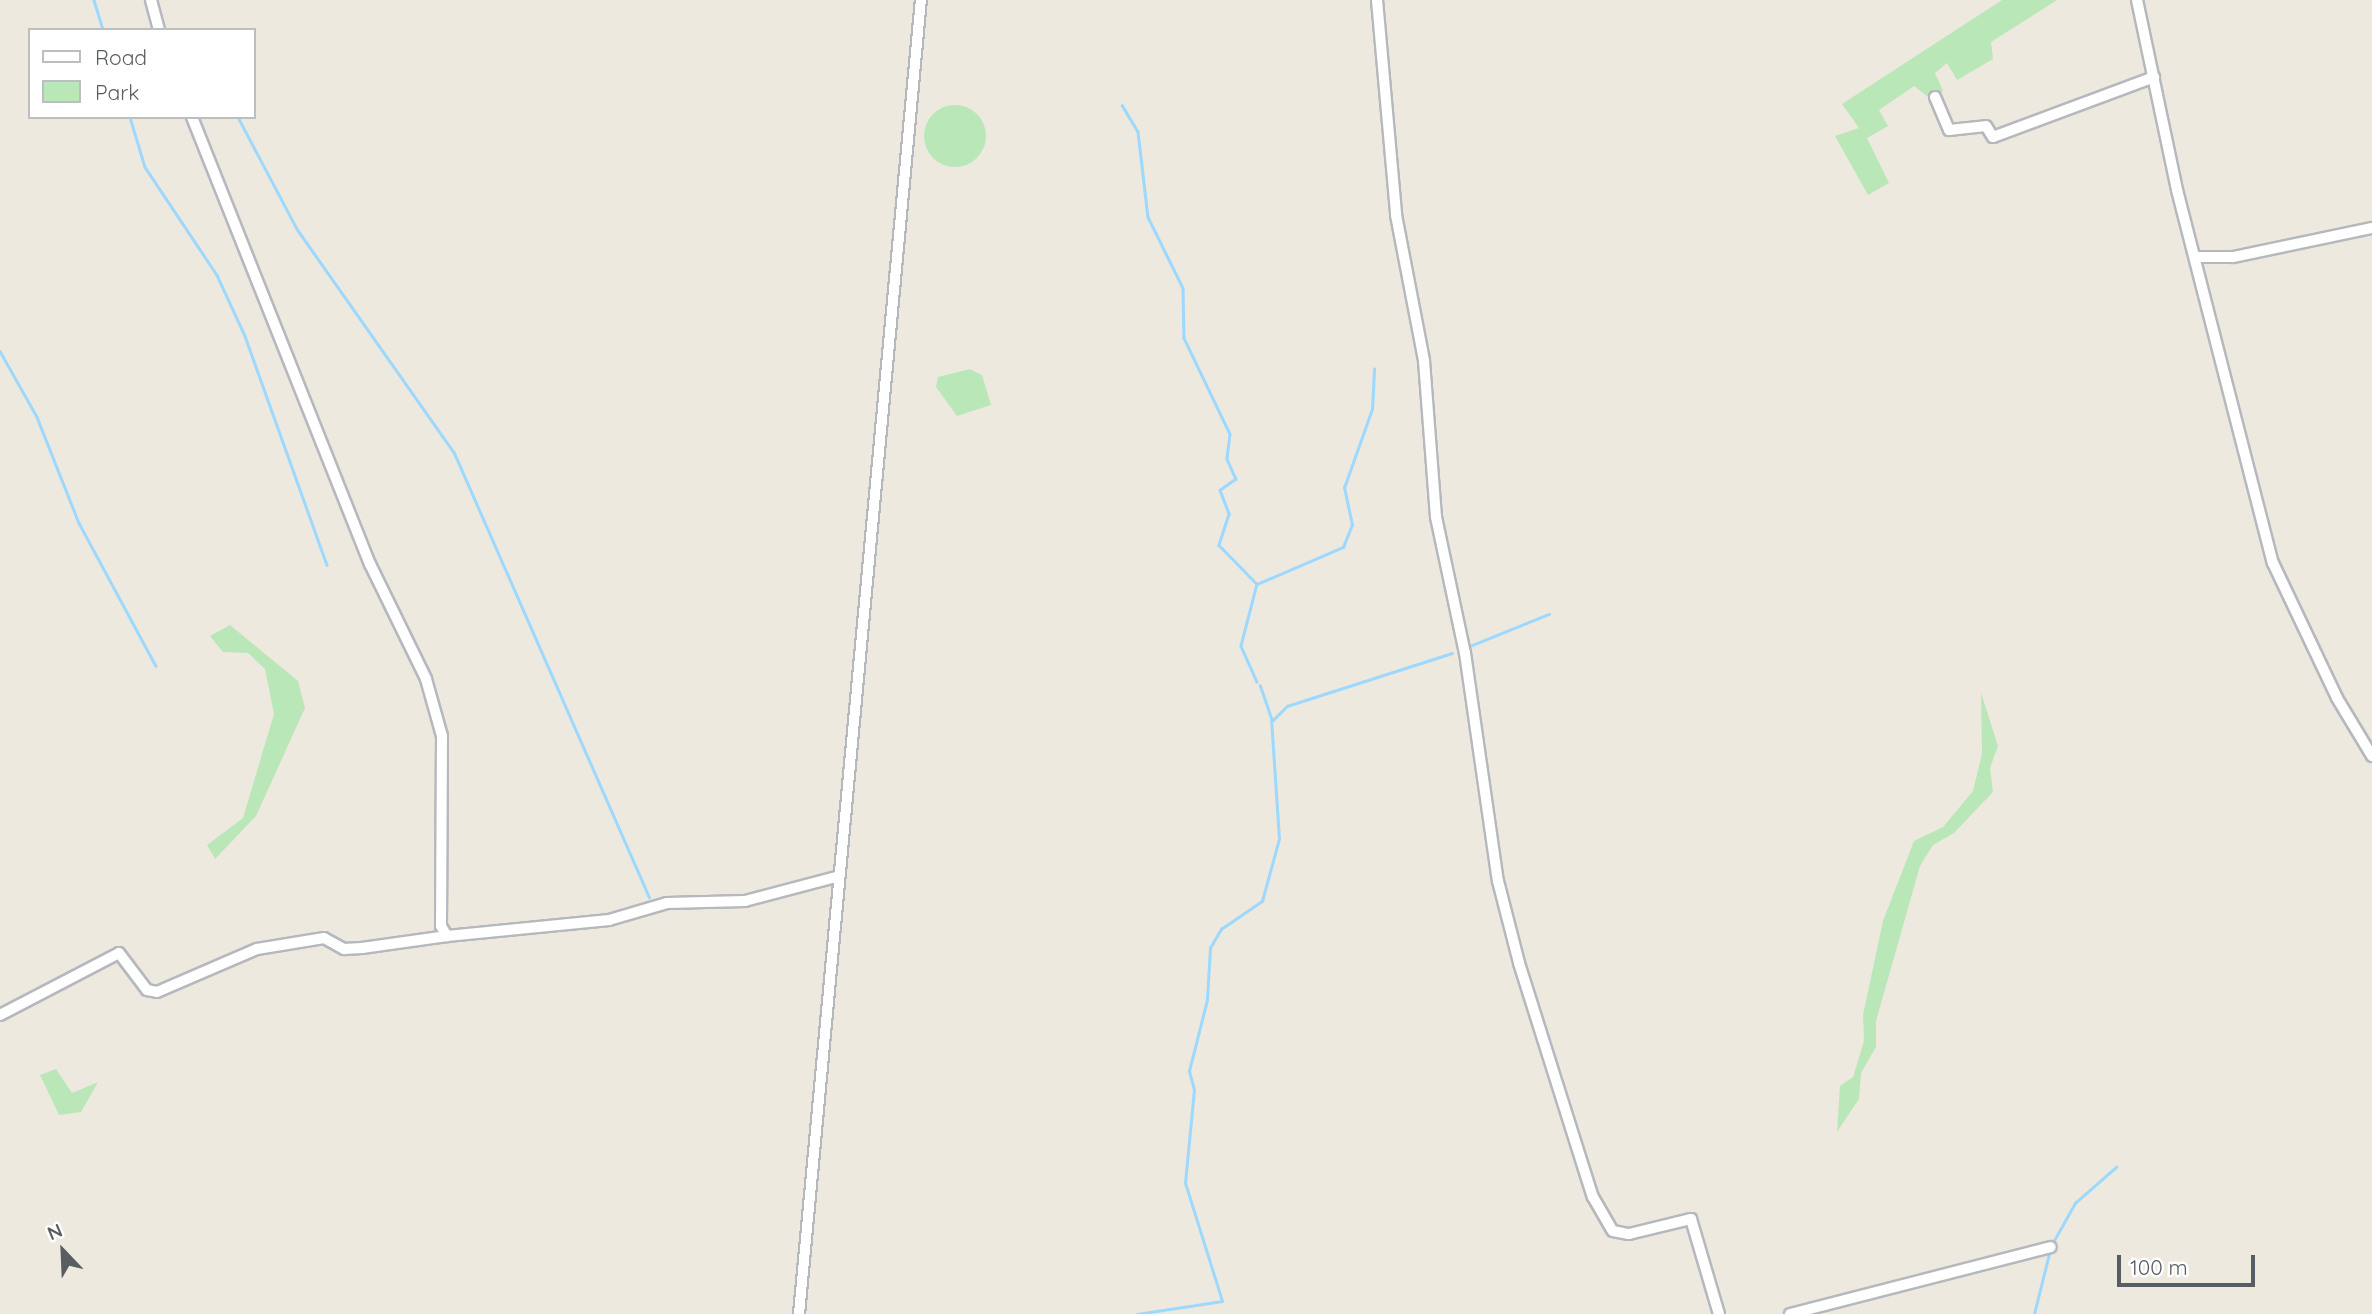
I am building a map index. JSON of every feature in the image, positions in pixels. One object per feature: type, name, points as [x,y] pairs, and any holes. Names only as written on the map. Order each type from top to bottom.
[{"type":"street","points":[[799,1314],[836,877],[866,651],[921,0]]},
{"type":"street","points":[[1377,0],[1396,215],[1424,361],[1436,517],[1465,653],[1498,881],[1519,963],[1593,1197],[1613,1231],[1629,1234],[1691,1219],[1718,1314]]},
{"type":"street","points":[[2137,0],[2273,563],[2337,698],[2372,756]]},
{"type":"street","points":[[150,3],[158,28]]},
{"type":"street","points":[[1935,97],[1949,130],[1986,126],[1993,137],[2154,77]]},
{"type":"street","points":[[193,119],[370,564],[426,679],[442,736],[441,926],[447,936]]},
{"type":"street","points":[[2197,257],[2233,257],[2372,229]]},
{"type":"street","points":[[0,1015],[119,953],[147,990],[157,992],[257,948],[324,938],[344,949],[362,948],[447,936],[609,920],[667,902],[745,901],[836,877]]},
{"type":"street","points":[[1790,1314],[2050,1247]]},
{"type":"green space","points":[[2002,0],[2057,0],[1991,42],[1993,59],[1957,80],[1947,63],[1935,73],[1943,91],[1928,97],[1914,86],[1879,110],[1888,126],[1867,138],[1889,183],[1868,195],[1835,136],[1859,128],[1842,104]]},
{"type":"green space","points":[[955,105],[977,114],[986,136],[977,158],[955,167],[933,158],[924,136],[933,114]]},
{"type":"green space","points":[[970,369],[982,375],[991,405],[957,416],[936,387],[938,377]]},
{"type":"green space","points":[[230,625],[298,681],[305,708],[256,816],[215,859],[207,845],[243,818],[274,714],[265,669],[248,653],[223,652],[210,636]]},
{"type":"green space","points":[[1981,693],[1998,746],[1990,768],[1993,792],[1954,833],[1933,845],[1920,866],[1876,1021],[1876,1047],[1861,1073],[1859,1099],[1837,1132],[1840,1086],[1853,1077],[1864,1041],[1863,1015],[1883,921],[1914,841],[1943,827],[1973,791],[1982,754]]},
{"type":"green space","points":[[56,1069],[72,1093],[98,1082],[81,1112],[59,1115],[40,1075]]},
{"type":"waterway","points":[[94,0],[102,28]]},
{"type":"waterway","points":[[1122,105],[1138,132],[1148,217],[1183,288],[1184,338],[1230,434],[1227,459],[1236,479],[1220,490],[1229,514],[1219,545],[1257,584],[1241,646],[1257,682]]},
{"type":"waterway","points":[[131,119],[145,167],[217,275],[245,336],[327,565]]},
{"type":"waterway","points":[[239,119],[297,229],[454,452],[649,897]]},
{"type":"waterway","points":[[0,351],[37,417],[79,523],[156,666]]},
{"type":"waterway","points":[[1257,584],[1343,547],[1352,525],[1344,488],[1372,409],[1374,369]]},
{"type":"waterway","points":[[1470,646],[1549,614]]},
{"type":"waterway","points":[[1272,721],[1287,706],[1452,653]]},
{"type":"waterway","points":[[1137,1314],[1222,1301],[1185,1183],[1194,1090],[1189,1071],[1207,1000],[1210,948],[1221,929],[1262,901],[1279,839],[1271,718],[1260,686]]},
{"type":"waterway","points":[[2052,1244],[2075,1203],[2116,1167]]},
{"type":"waterway","points":[[2034,1314],[2050,1250]]}]
